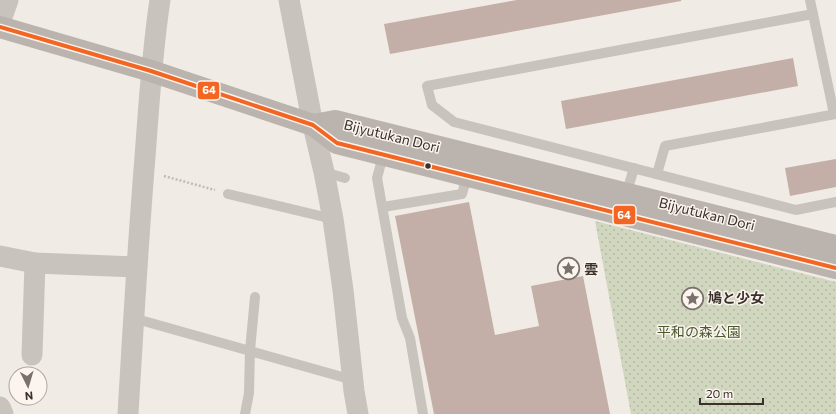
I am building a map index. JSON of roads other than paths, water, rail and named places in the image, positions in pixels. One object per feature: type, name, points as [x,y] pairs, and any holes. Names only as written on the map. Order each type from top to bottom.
[{"type":"street","points":[[0,23],[8,0]]},
{"type":"street","points":[[128,414],[136,267],[151,71],[154,37],[160,0]]},
{"type":"street","points":[[289,0],[333,219],[358,414]]},
{"type":"street","points":[[0,27],[151,71],[313,125]]},
{"type":"street","name":"Bijyutukan Dori","points":[[313,125],[335,121],[386,145],[467,176],[624,204]]},
{"type":"street","name":"Bijyutukan Dori","points":[[386,145],[715,227],[836,268]]},
{"type":"street","name":"Bijyutukan Dori","points":[[715,227],[836,246]]},
{"type":"street","points":[[0,256],[34,263],[136,267]]},
{"type":"street","points":[[32,355],[34,263]]},
{"type":"street","points":[[0,407],[3,414]]},
{"type":"lane","points":[[656,174],[665,146],[835,114],[810,0]]},
{"type":"lane","points":[[813,14],[427,86],[432,105],[454,122],[796,210],[836,202]]},
{"type":"lane","points":[[386,145],[378,178],[402,318],[410,338],[423,414]]},
{"type":"lane","points":[[624,204],[634,168]]},
{"type":"lane","points":[[324,172],[345,178]]},
{"type":"lane","points":[[383,207],[462,194],[467,176]]},
{"type":"lane","points":[[228,194],[333,219]]},
{"type":"lane","points":[[245,414],[249,393],[250,350],[256,297]]},
{"type":"lane","points":[[133,318],[353,380]]},
{"type":"place","name":"雲","points":[[569,269]]},
{"type":"place","name":"鳩と少女","points":[[693,298]]},
{"type":"park label","name":"平和の森公園","points":[[699,332]]}]
